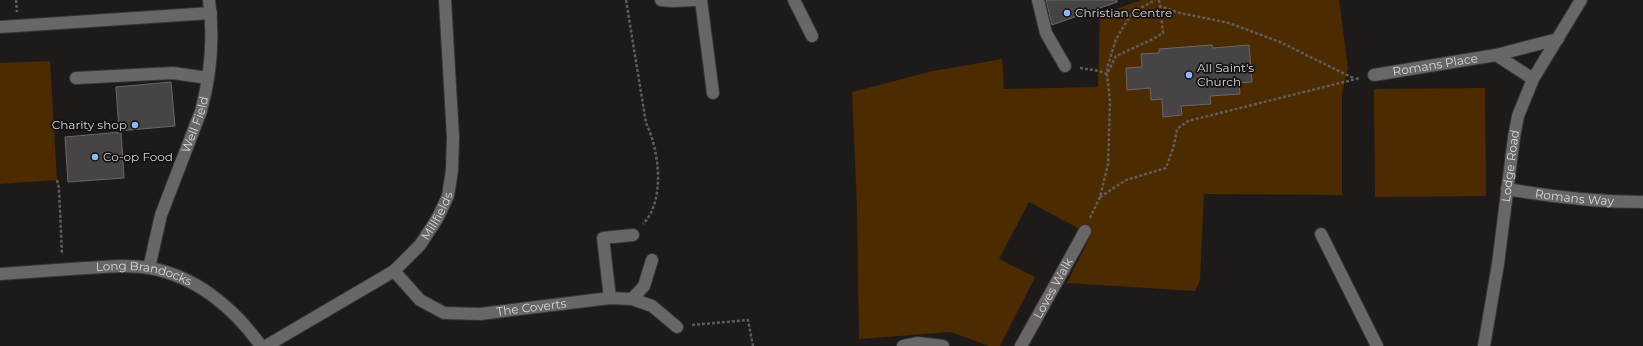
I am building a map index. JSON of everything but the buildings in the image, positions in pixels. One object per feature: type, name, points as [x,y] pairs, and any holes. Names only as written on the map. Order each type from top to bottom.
[{"type":"street","name":"Well Field","points":[[149,268],[161,215],[201,110],[208,78],[212,39],[209,0]]},
{"type":"street","name":"Millfields","points":[[266,346],[394,271],[420,245],[438,219],[448,196],[452,170],[453,137],[445,0]]},
{"type":"street","points":[[661,0],[696,0]]},
{"type":"street","points":[[701,0],[713,93]]},
{"type":"street","points":[[794,0],[812,36]]},
{"type":"street","points":[[1038,0],[1045,29],[1065,66]]},
{"type":"street","name":"Lodge Road","points":[[1484,346],[1498,264],[1518,116],[1533,79],[1581,0]]},
{"type":"street","points":[[0,27],[211,13]]},
{"type":"street","name":"Romans Place","points":[[1374,76],[1496,55],[1558,39]]},
{"type":"street","points":[[1496,55],[1533,79]]},
{"type":"street","points":[[76,78],[173,73],[208,78]]},
{"type":"street","name":"Romans Way","points":[[1507,189],[1552,197],[1643,202]]},
{"type":"street","name":"Loves Walk","points":[[1021,346],[1085,231]]},
{"type":"street","points":[[1321,234],[1378,346]]},
{"type":"street","points":[[610,298],[603,238],[633,235]]},
{"type":"street","points":[[632,299],[644,286],[652,260]]},
{"type":"street","name":"Long Brandocks","points":[[0,274],[120,266],[149,268],[166,272],[189,282],[210,294],[230,309],[247,327],[261,346]]},
{"type":"street","name":"The Coverts","points":[[394,271],[420,300],[444,313],[480,314],[610,298],[632,299],[652,306],[677,327]]},
{"type":"street","points":[[903,346],[918,343],[943,346]]},
{"type":"path","points":[[626,0],[646,123],[653,136],[658,179],[655,205],[649,218],[633,235]]},
{"type":"path","points":[[1085,231],[1100,197],[1108,164],[1110,101],[1107,74],[1116,39],[1132,13],[1155,0]]},
{"type":"path","points":[[1107,74],[1116,56],[1153,39],[1162,33],[1159,0]]},
{"type":"path","points":[[1160,6],[1180,13],[1229,24],[1280,42],[1354,79]]},
{"type":"path","points":[[1065,66],[1099,71],[1107,74]]},
{"type":"path","points":[[1100,197],[1126,180],[1166,168],[1174,145],[1176,129],[1188,121],[1354,79],[1374,76]]},
{"type":"path","points":[[57,180],[59,188],[63,270]]},
{"type":"path","points":[[677,327],[748,320],[753,346]]},
{"type":"shaded area","points":[[1141,0],[1339,0],[1348,68],[1342,93],[1342,195],[1204,194],[1200,280],[1195,291],[1067,283],[1091,235],[1029,202],[999,259],[1035,277],[1000,346],[989,346],[951,332],[859,339],[857,207],[852,92],[933,71],[1002,59],[1004,89],[1098,87],[1100,15]]},
{"type":"shaded area","points":[[50,61],[57,180],[0,184],[0,63]]},
{"type":"shaded area","points":[[1485,88],[1486,196],[1375,197],[1374,89]]},
{"type":"place","name":"Christian Centre","points":[[1067,13]]},
{"type":"place","name":"All Saint's Church","points":[[1189,75]]},
{"type":"place","name":"Charity shop","points":[[135,125]]},
{"type":"place","name":"Co-op Food","points":[[95,157]]}]
